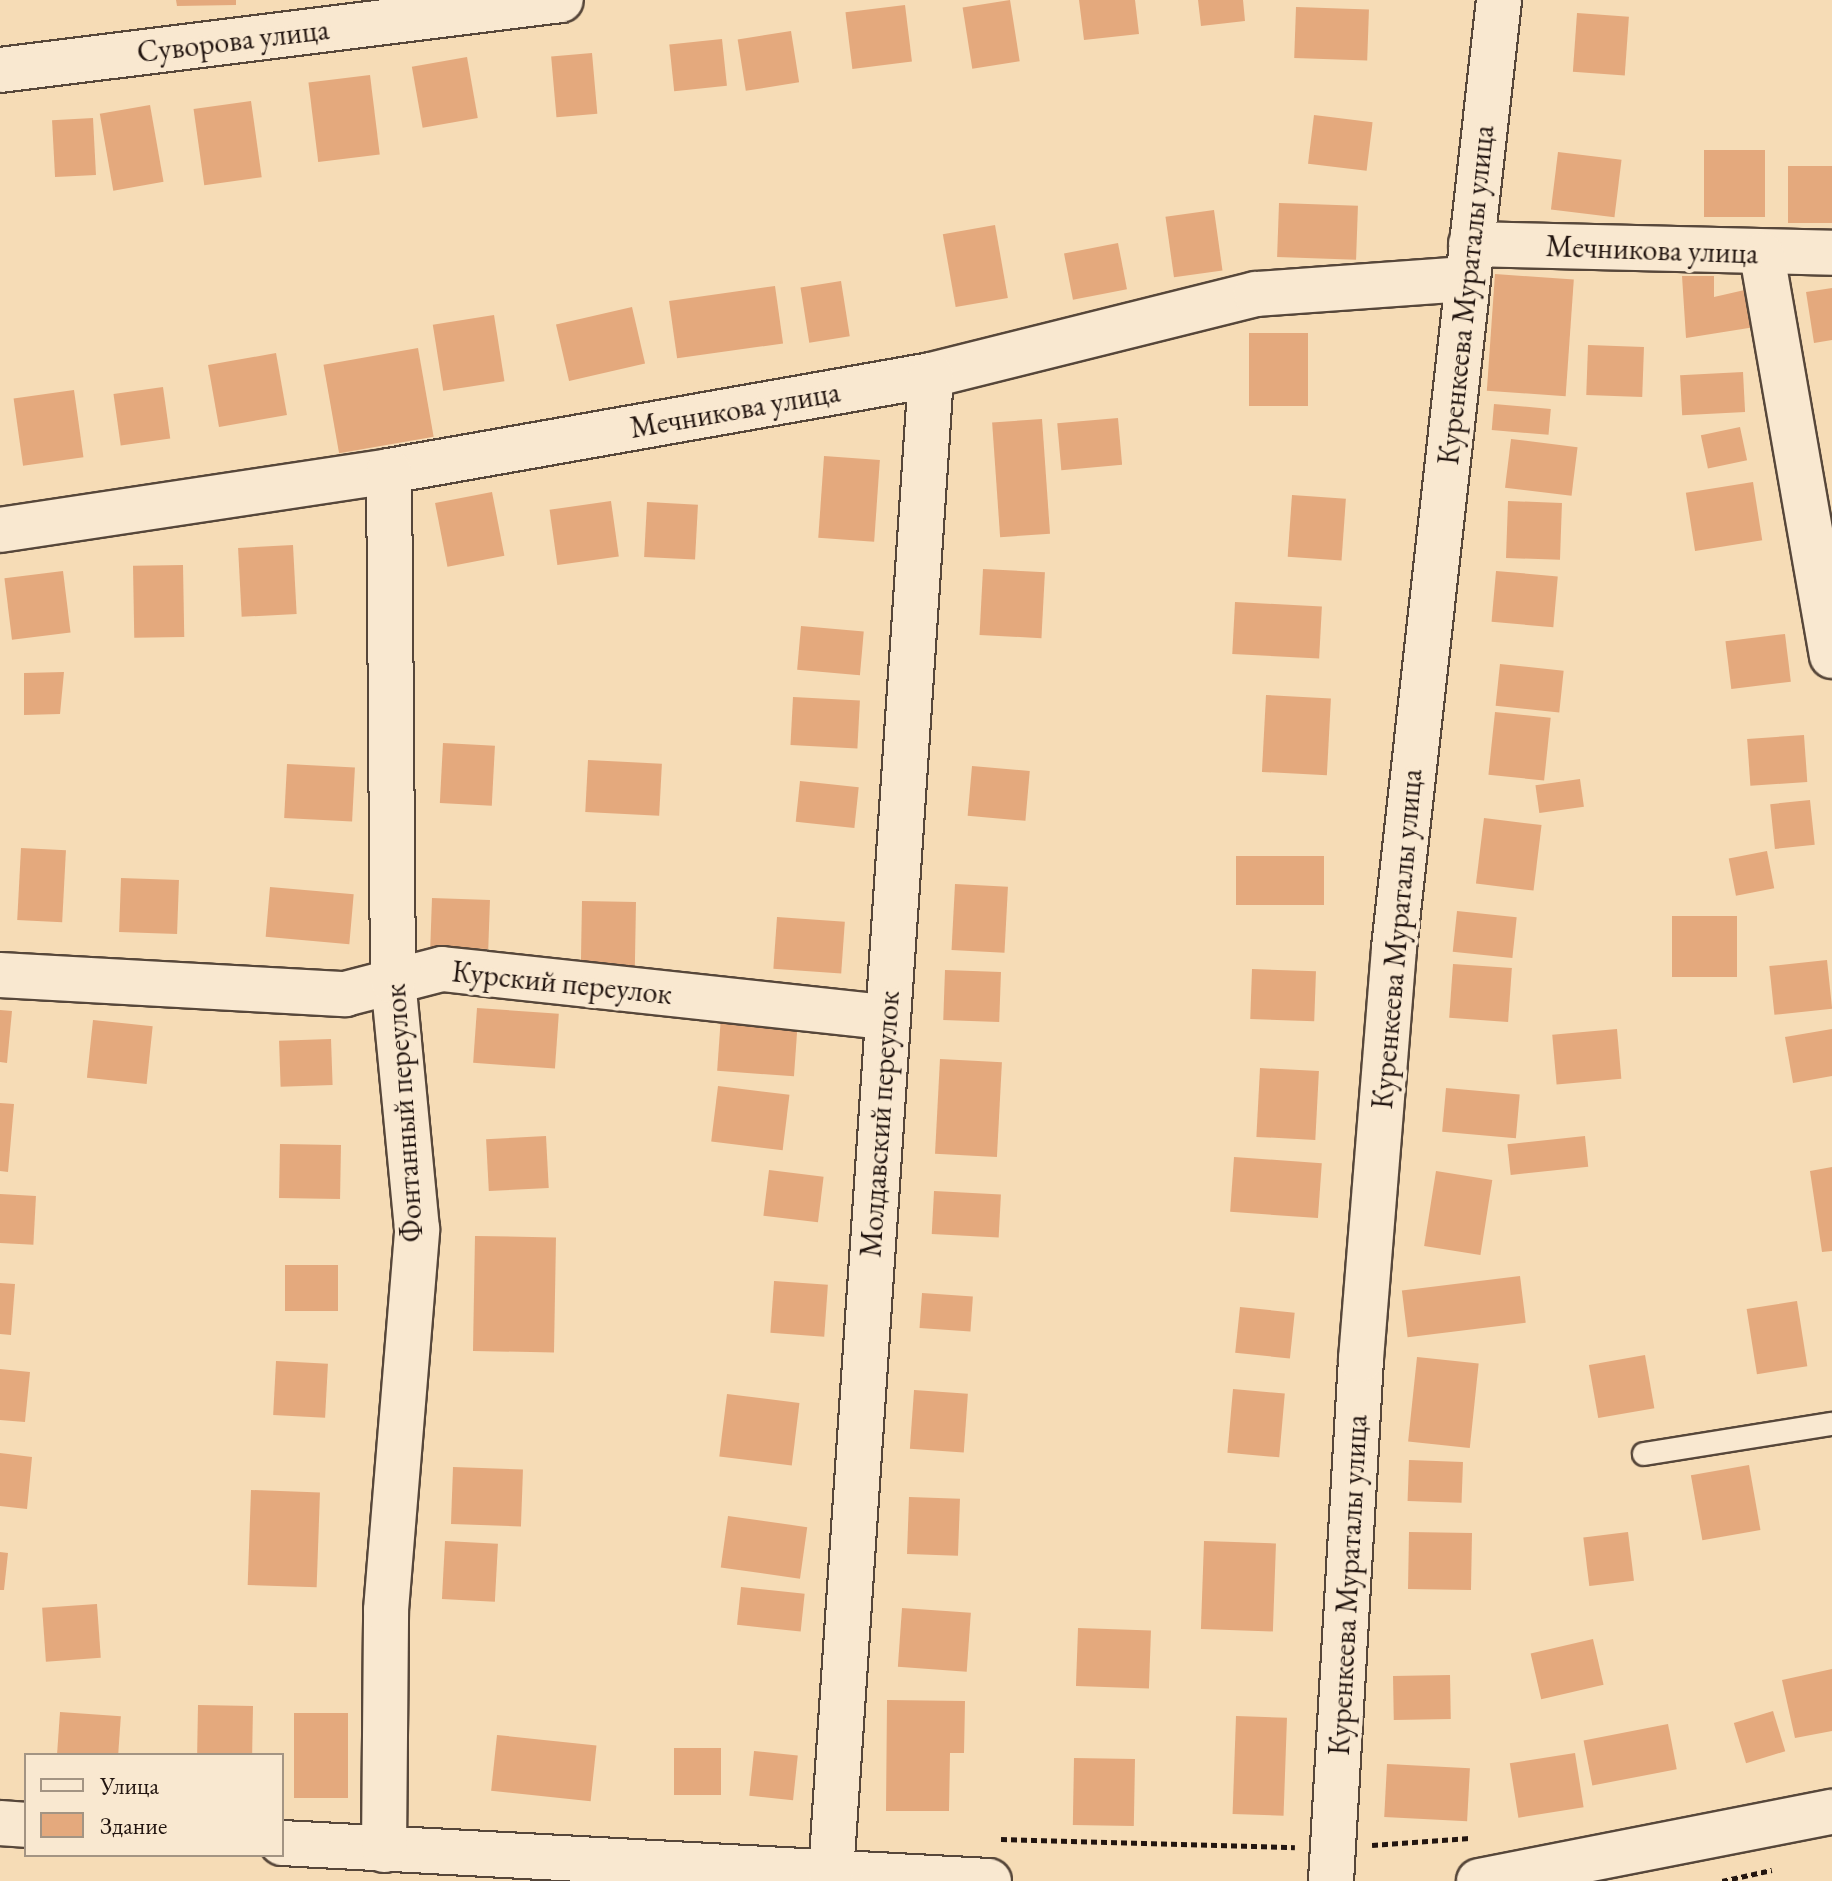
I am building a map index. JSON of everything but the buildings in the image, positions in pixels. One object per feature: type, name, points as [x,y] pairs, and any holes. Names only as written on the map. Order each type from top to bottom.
[{"type":"street","name":"Суворова улица","points":[[0,70],[561,0]]},
{"type":"street","name":"Куренкеева Мураталы улица","points":[[1332,1864],[1361,1359],[1392,964],[1499,0]]},
{"type":"street","name":"Мечникова улица","points":[[0,530],[389,471],[931,375],[1256,294],[1469,262],[1832,253]]},
{"type":"street","points":[[1762,255],[1832,656]]},
{"type":"street","name":"Молдавский переулок","points":[[831,1873],[931,375]]},
{"type":"street","name":"Фонтанный переулок","points":[[384,1850],[386,1610],[417,1229],[393,981],[389,471]]},
{"type":"street","name":"Курский переулок","points":[[0,975],[345,994],[442,969],[887,1017]]},
{"type":"street","points":[[1479,1881],[1528,1878],[1832,1812]]},
{"type":"street","points":[[0,1823],[24,1825]]},
{"type":"street","points":[[284,1843],[831,1873],[989,1860]]},
{"type":"lane","points":[[1644,1454],[1832,1424]]},
{"type":"path","points":[[989,1860],[1332,1864],[1484,1837]]}]
